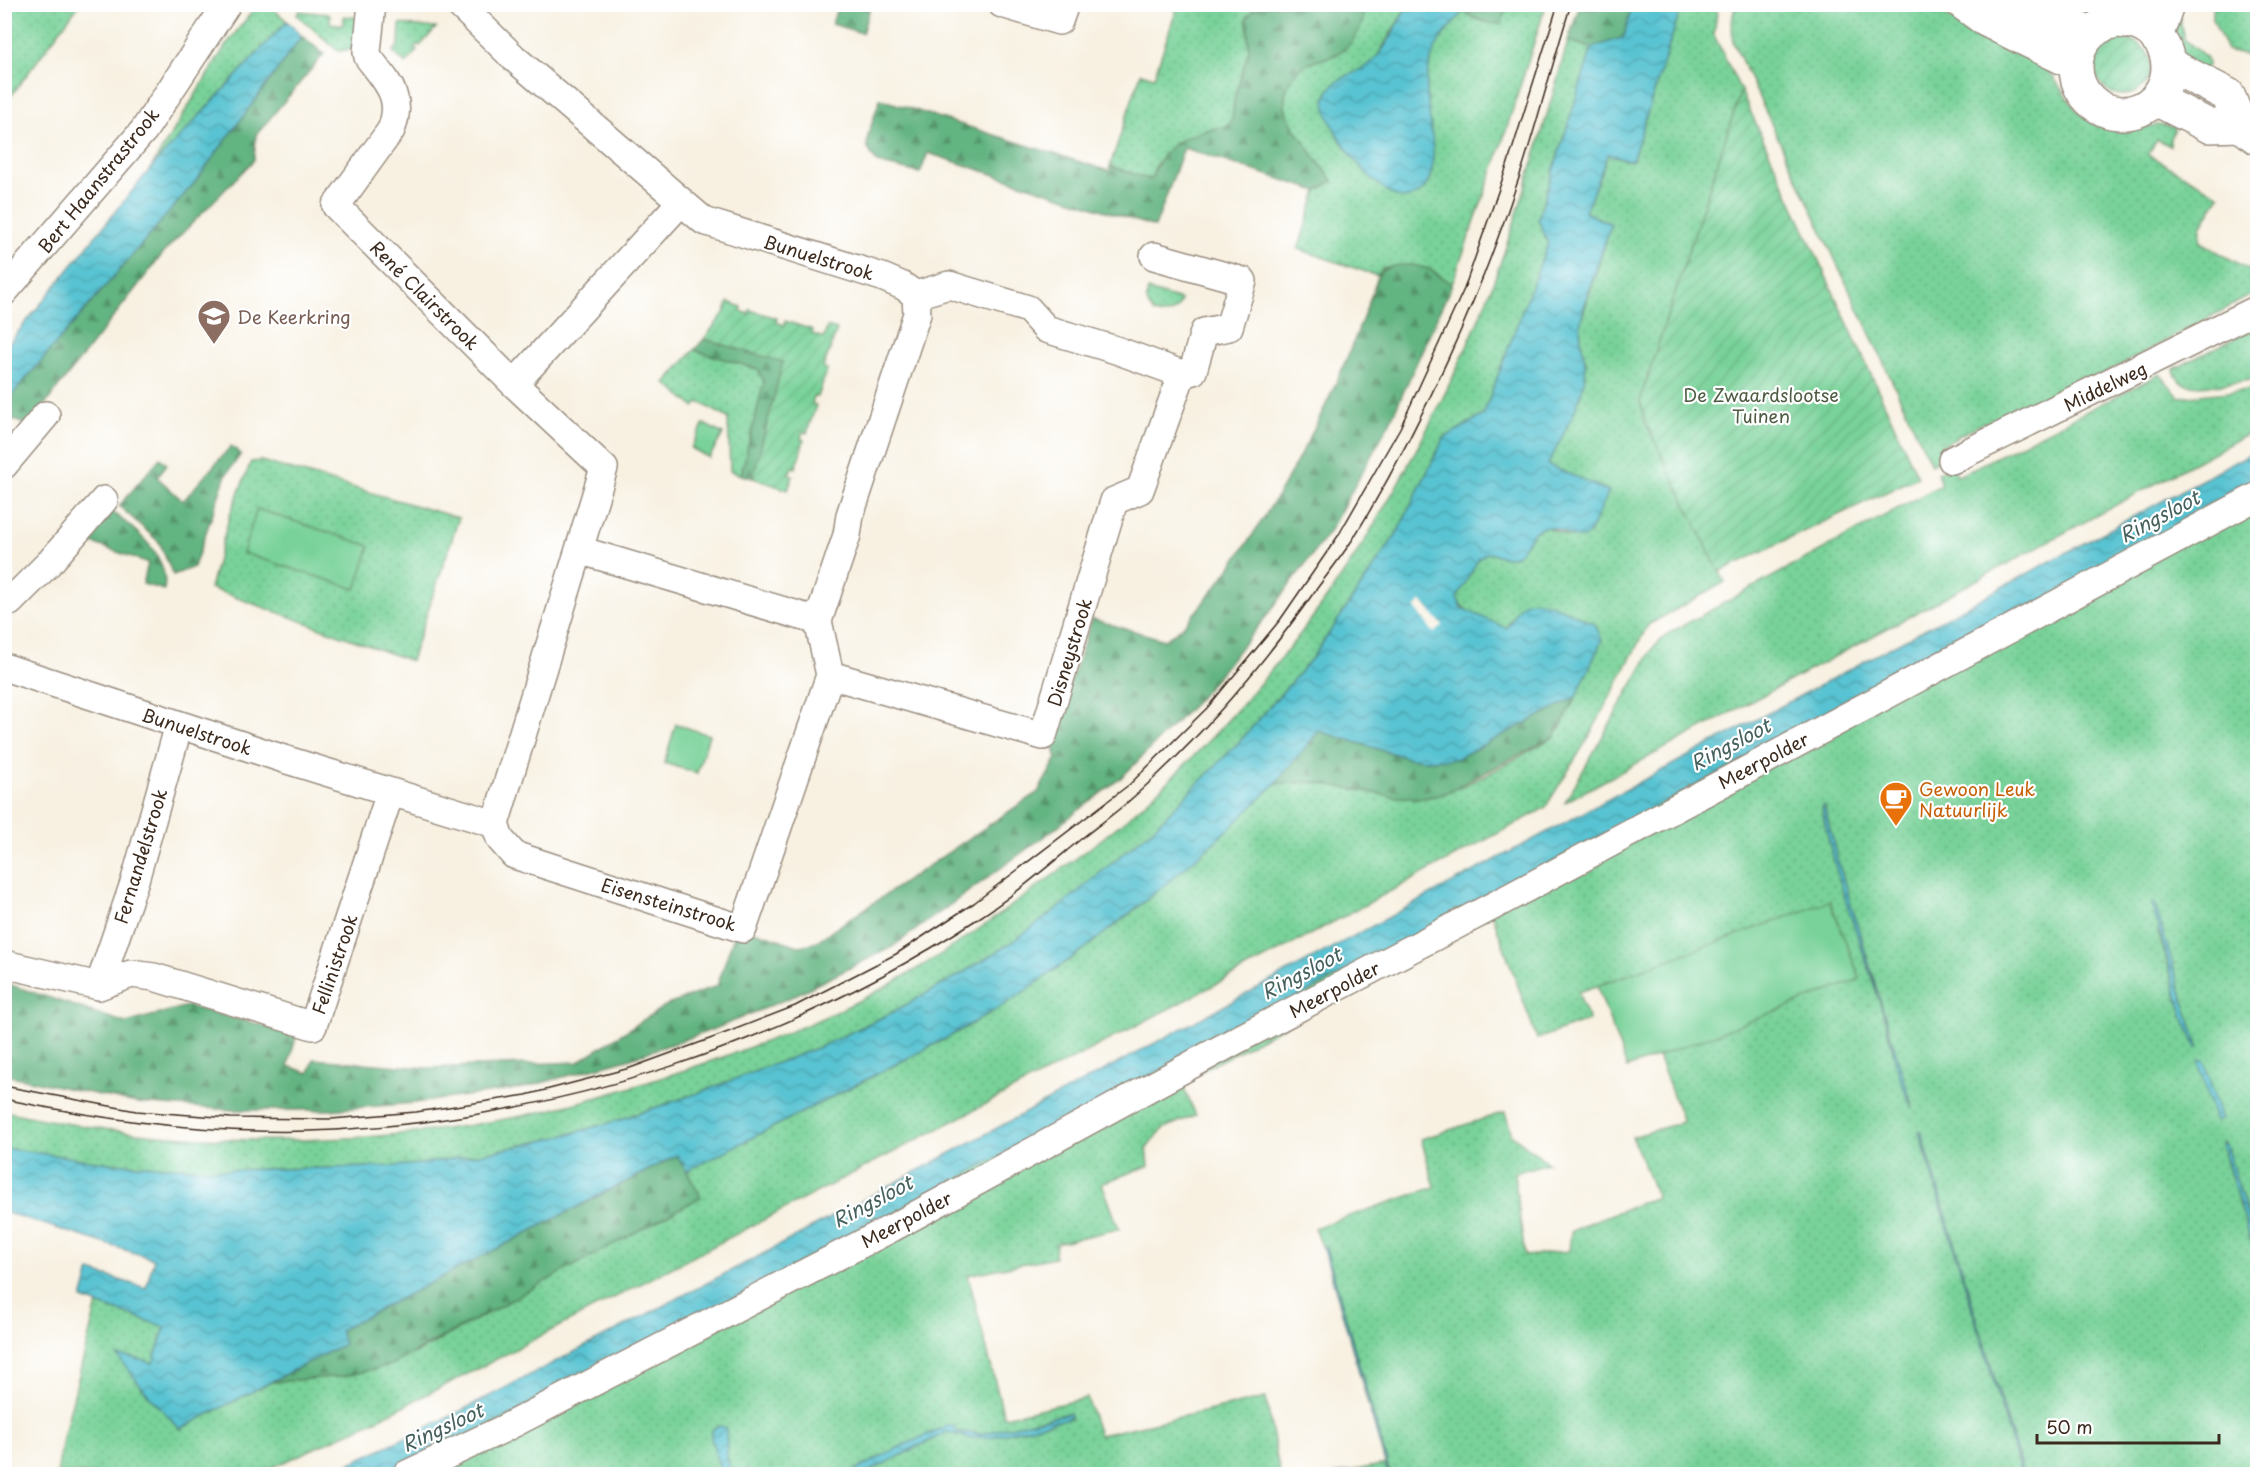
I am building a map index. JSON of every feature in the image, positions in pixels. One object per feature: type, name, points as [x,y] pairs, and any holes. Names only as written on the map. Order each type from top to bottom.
[{"type":"main road","points":[[1964,4],[1986,20],[2076,64]]},
{"type":"main road","points":[[2018,4],[2091,33]]},
{"type":"main road","points":[[2167,4],[2162,51],[2165,82],[2156,99],[2128,113],[2109,111],[2098,107],[2081,88],[2076,64],[2078,53],[2091,33],[2131,13],[2137,24],[2162,51],[2228,95],[2249,132]]},
{"type":"main road","points":[[2156,99],[2209,126],[2249,132]]},
{"type":"street","name":"Bert Haanstrastrook","points":[[4,292],[144,130],[227,4]]},
{"type":"street","name":"René Clairstrook","points":[[372,4],[368,57],[392,88],[396,117],[391,130],[336,206],[514,384],[604,468],[579,550]]},
{"type":"street","name":"Bunuelstrook","points":[[459,4],[514,58],[704,221],[882,277],[903,286],[916,295]]},
{"type":"street","points":[[1011,6],[1059,21],[1065,4]]},
{"type":"street","points":[[514,384],[680,202]]},
{"type":"street","name":"Disneystrook","points":[[830,675],[1043,736],[1114,501],[1140,490],[1182,374],[1192,371],[1204,333],[1229,327],[1243,281],[1154,256]]},
{"type":"street","points":[[830,675],[818,621],[847,535],[850,515],[917,314],[916,295],[949,285],[1028,309],[1046,329],[1116,350],[1182,374]]},
{"type":"street","name":"Middelweg","points":[[1952,460],[2258,309]]},
{"type":"street","points":[[4,465],[46,415]]},
{"type":"street","name":"Meerpolder","points":[[406,1474],[501,1430],[902,1222],[1245,1036],[1495,905],[2258,496]]},
{"type":"street","points":[[6,602],[51,561],[104,500]]},
{"type":"street","points":[[495,824],[579,550],[818,621]]},
{"type":"street","name":"Bunuelstrook","points":[[4,667],[390,793],[495,824]]},
{"type":"street","name":"Eisensteinstrook","points":[[495,824],[500,839],[514,855],[743,929],[830,675]]},
{"type":"street","name":"Fernandelstrook","points":[[99,986],[135,879],[179,725]]},
{"type":"street","name":"Fellinistrook","points":[[99,986],[131,974],[154,977],[310,1032],[390,793]]},
{"type":"street","points":[[4,964],[99,986]]},
{"type":"green space","points":[[4,5],[79,5],[5,104]]},
{"type":"green space","points":[[257,5],[269,5],[287,21],[150,169],[226,45]]},
{"type":"green space","points":[[838,5],[871,5],[862,33],[832,24]]},
{"type":"green space","points":[[1178,5],[1258,5],[1247,17],[1249,50],[1235,96],[1229,126],[1204,130],[1156,164],[1151,180],[1110,166],[1141,73],[1154,77]]},
{"type":"green space","points":[[1258,5],[1361,5],[1363,19],[1361,26],[1348,46],[1328,58],[1302,67],[1289,82],[1285,94],[1288,118],[1333,181],[1317,191],[1184,148],[1155,227],[928,153],[920,173],[877,163],[867,147],[868,135],[880,99],[1109,171],[1110,166],[1151,180],[1163,155],[1180,140],[1229,126],[1235,96],[1249,50],[1247,17]]},
{"type":"green space","points":[[1361,5],[1408,5],[1375,60],[1340,80],[1352,157],[1388,192],[1431,179],[1433,162],[1427,73],[1431,56],[1447,29],[1464,11],[1475,19],[1501,24],[1508,5],[1546,5],[1496,162],[1452,284],[1435,272],[1419,267],[1403,266],[1382,269],[1378,276],[1298,249],[1317,191],[1333,181],[1293,127],[1285,105],[1287,86],[1293,75],[1303,66],[1338,54],[1363,9]]},
{"type":"green space","points":[[1467,5],[1508,5],[1501,24],[1472,17],[1464,11]]},
{"type":"green space","points":[[1580,5],[1632,5],[1624,37],[1592,48],[1568,41]]},
{"type":"green space","points":[[1682,5],[1718,5],[1714,35],[1741,91],[1640,400],[1645,421],[1725,582],[1648,625],[1589,737],[1545,808],[1268,957],[489,1363],[376,1420],[258,1474],[57,1474],[63,1438],[97,1304],[165,1327],[153,1363],[130,1357],[180,1429],[271,1382],[345,1376],[418,1352],[700,1197],[687,1171],[940,1041],[1016,997],[1084,949],[1150,897],[1214,842],[1275,784],[1312,782],[1408,798],[1435,796],[1470,783],[1555,736],[1602,640],[1521,605],[1506,628],[1470,612],[1459,603],[1457,598],[1479,557],[1487,552],[1508,557],[1521,550],[1530,534],[1546,527],[1567,536],[1583,538],[1589,534],[1609,491],[1547,465],[1580,396],[1586,362],[1579,339],[1581,321],[1611,224],[1585,213],[1608,154],[1632,161]]},
{"type":"green space","points":[[1735,5],[1923,5],[2002,43],[2041,65],[2053,77],[2077,111],[2100,127],[2126,131],[2156,125],[2176,127],[2170,138],[2170,146],[2157,139],[2148,155],[2220,195],[2201,227],[2200,242],[2257,274],[2257,292],[1995,432],[1984,422],[1942,445],[1947,457],[1931,464],[1733,42],[1732,22]]},
{"type":"green space","points":[[2039,5],[2123,5],[2103,14],[2082,15]]},
{"type":"green space","points":[[2213,5],[2257,5],[2257,57],[2227,50],[2213,20]]},
{"type":"green space","points":[[299,11],[330,14],[330,23],[343,25],[344,16],[359,18],[355,49],[338,51],[297,15]]},
{"type":"green space","points":[[2179,16],[2184,39],[2207,58],[2208,65],[2204,72],[2177,50],[2173,36]]},
{"type":"green space","points":[[400,24],[436,28],[420,46],[418,44],[415,48],[417,50],[406,64],[393,52],[399,45]]},
{"type":"green space","points":[[302,36],[324,54],[256,135],[254,160],[165,251],[28,426],[6,416],[5,418],[5,403],[195,182]]},
{"type":"green space","points":[[2117,39],[2129,39],[2143,47],[2151,61],[2149,78],[2143,87],[2129,95],[2117,95],[2100,83],[2095,73],[2095,61],[2107,44]]},
{"type":"green space","points":[[1568,41],[1592,48],[1538,219],[1549,242],[1483,415],[1444,438],[1397,533],[1313,657],[1241,740],[1154,828],[1057,909],[1008,945],[891,1013],[822,1046],[616,1121],[486,1153],[421,1164],[379,1167],[227,1170],[109,1163],[5,1148],[4,1111],[68,1124],[134,1133],[268,1140],[335,1139],[401,1134],[467,1126],[531,1114],[613,1093],[674,1074],[804,1026],[883,988],[944,952],[996,917],[1112,831],[1178,772],[1265,678],[1343,575],[1416,451],[1476,326],[1521,200]]},
{"type":"green space","name":"De Zwaardslootse Tuinen","points":[[1741,91],[1918,477],[1719,572],[1645,421],[1640,400]]},
{"type":"green space","points":[[1413,265],[1429,269],[1452,284],[1390,422],[1329,532],[1269,613],[1198,700],[1122,777],[892,947],[791,997],[712,1030],[628,1059],[523,1088],[415,1103],[329,1110],[232,1110],[137,1103],[5,1075],[5,983],[126,1023],[187,1006],[297,1034],[288,1066],[309,1073],[314,1059],[426,1068],[578,1062],[665,1006],[717,986],[734,935],[751,930],[799,946],[814,943],[1038,792],[1057,758],[1051,739],[1092,619],[1165,640],[1194,614],[1243,549],[1289,475],[1347,357],[1378,276],[1389,267]]},
{"type":"green space","points":[[1148,290],[1181,300],[1171,313],[1154,313],[1147,303]]},
{"type":"green space","points":[[728,302],[742,307],[741,311],[749,314],[750,310],[777,318],[776,322],[784,325],[785,321],[813,330],[812,334],[824,338],[827,327],[837,330],[823,368],[827,370],[818,397],[814,396],[812,404],[816,405],[807,433],[803,431],[801,439],[804,440],[796,468],[792,467],[789,474],[793,476],[788,490],[753,478],[783,362],[704,339],[725,312]]},
{"type":"green space","points":[[2257,327],[2257,379],[2196,386],[2187,385],[2177,378],[2174,369]]},
{"type":"green space","points":[[704,339],[783,362],[753,478],[741,475],[764,382],[758,369],[694,350]]},
{"type":"green space","points":[[694,350],[758,369],[764,382],[741,475],[730,471],[728,418],[699,402],[694,407],[665,383]]},
{"type":"green space","points":[[2160,374],[2179,397],[2257,389],[2257,429],[1565,802],[1653,648],[1667,634],[1941,485],[1937,473],[1952,467],[1958,476]]},
{"type":"green space","points":[[704,424],[723,434],[709,458],[691,448]]},
{"type":"green space","points":[[231,446],[241,454],[226,475],[194,567],[173,575],[159,542],[119,506],[160,458],[167,464],[157,477],[183,501]]},
{"type":"green space","points":[[261,461],[459,518],[411,661],[210,588],[230,514],[251,462]]},
{"type":"green space","points":[[2257,482],[2257,1247],[2226,1145],[2223,1142],[2221,1144],[2257,1261],[2257,1474],[2023,1474],[1921,1131],[2021,1474],[1390,1474],[1326,1248],[1324,1246],[1323,1248],[1314,1228],[1435,1187],[1421,1139],[1505,1112],[1512,1135],[1548,1163],[1514,1173],[1525,1256],[1569,1251],[1571,1232],[1588,1223],[1657,1197],[1632,1137],[1683,1122],[1658,1056],[1859,979],[1597,986],[1578,992],[1589,1020],[1537,1039],[1492,914],[1181,1082],[1196,1115],[1164,1128],[1147,1147],[1149,1166],[1102,1183],[1119,1229],[1056,1243],[1055,1257],[968,1275],[1004,1417],[1087,1398],[1099,1435],[1266,1398],[1280,1474],[864,1474],[947,1432],[969,1438],[1070,1418],[1069,1413],[982,1434],[957,1432],[946,1426],[889,1452],[849,1474],[731,1474],[727,1457],[726,1428],[719,1463],[721,1474],[383,1474],[531,1406],[2029,608]],"holes":[[[1822,808],[1825,808],[1837,858],[1913,1109],[1899,1074],[1883,1012],[1841,885]],[[2154,904],[2198,1046],[2196,1048],[2184,1019],[2159,934]]]},
{"type":"green space","points":[[104,506],[136,531],[155,552],[161,564],[164,590],[143,584],[148,563],[78,538]]},
{"type":"green space","points":[[257,509],[370,546],[356,589],[243,553]]},
{"type":"green space","points":[[1576,697],[1555,736],[1444,794],[1423,798],[1397,797],[1313,782],[1275,784],[1319,731],[1408,758],[1456,759]]},
{"type":"green space","points":[[676,724],[709,735],[697,773],[664,763]]},
{"type":"green space","points":[[1830,901],[1860,979],[1627,1068],[1597,986]]},
{"type":"green space","points":[[678,1155],[701,1197],[391,1365],[345,1376],[271,1382],[344,1344],[339,1330]]},
{"type":"green space","points":[[1385,1464],[1388,1474],[1335,1474]]},
{"type":"water","points":[[1408,5],[1467,5],[1439,42],[1428,72],[1433,153],[1430,178],[1420,192],[1409,198],[1402,198],[1391,194],[1378,184],[1352,156],[1331,123],[1326,109],[1326,97],[1334,84],[1375,59],[1389,40]]},
{"type":"water","points":[[1632,5],[1682,5],[1632,161],[1608,154],[1585,212],[1611,224],[1581,321],[1580,335],[1586,369],[1583,387],[1575,410],[1548,465],[1609,491],[1589,534],[1583,538],[1577,538],[1553,528],[1540,528],[1516,555],[1507,557],[1487,553],[1479,558],[1457,598],[1462,608],[1506,628],[1521,605],[1536,601],[1557,607],[1595,624],[1602,640],[1576,697],[1456,759],[1408,758],[1319,731],[1275,784],[1228,830],[1160,889],[1087,947],[1015,998],[947,1038],[687,1171],[677,1155],[340,1330],[344,1344],[180,1429],[149,1396],[117,1356],[153,1363],[165,1327],[82,1299],[90,1271],[146,1288],[154,1259],[5,1212],[4,1148],[109,1163],[227,1170],[379,1167],[421,1164],[486,1153],[616,1121],[822,1046],[891,1013],[1008,945],[1057,909],[1154,828],[1241,740],[1313,657],[1397,533],[1444,438],[1483,415],[1548,243],[1538,219],[1592,48],[1624,37]]},
{"type":"water","points":[[287,21],[302,36],[195,182],[5,403],[5,348],[150,169]]},
{"type":"water","name":"Ringsloot","points":[[2257,450],[2257,482],[2029,608],[531,1406],[383,1474],[327,1474],[447,1418],[761,1255]]},
{"type":"water","points":[[1824,805],[1837,858],[1913,1109],[1903,1086],[1882,1009],[1833,859],[1822,808]]},
{"type":"water","points":[[2154,902],[2198,1047],[2196,1048],[2184,1019],[2152,905]]},
{"type":"water","points":[[2204,1060],[2221,1120],[2215,1122],[2198,1062]]},
{"type":"water","points":[[1919,1131],[1921,1131],[2023,1474],[2021,1474]]},
{"type":"water","points":[[2221,1142],[2226,1145],[2257,1247],[2257,1261]]},
{"type":"water","points":[[1323,1246],[1326,1248],[1390,1474],[1388,1474]]},
{"type":"water","points":[[1069,1413],[1070,1418],[990,1437],[969,1438],[947,1432],[864,1474],[849,1474],[889,1452],[946,1426],[954,1426],[957,1432],[982,1434]]},
{"type":"water","points":[[720,1426],[726,1428],[727,1457],[731,1474],[721,1474],[711,1437],[713,1429]]},
{"type":"pier","points":[[1422,601],[1443,626],[1434,633],[1415,608]]},
{"type":"tram line","points":[[4,1086],[136,1111],[231,1118],[331,1119],[416,1112],[526,1095],[630,1068],[795,1006],[896,954],[974,903],[1130,784],[1207,708],[1280,620],[1338,536],[1400,428],[1464,289],[1507,166],[1558,4]]},
{"type":"tram line","points":[[4,1099],[127,1120],[252,1131],[335,1130],[420,1123],[505,1109],[588,1091],[671,1066],[752,1037],[830,1002],[906,963],[992,909],[1125,804],[1187,746],[1254,671],[1296,618],[1353,539],[1403,451],[1469,312],[1522,169],[1571,4]]},
{"type":"place","name":"De Keerkring","points":[[214,345]]},
{"type":"place","name":"Gewoon Leuk Natuurlijk","points":[[1896,827]]}]
